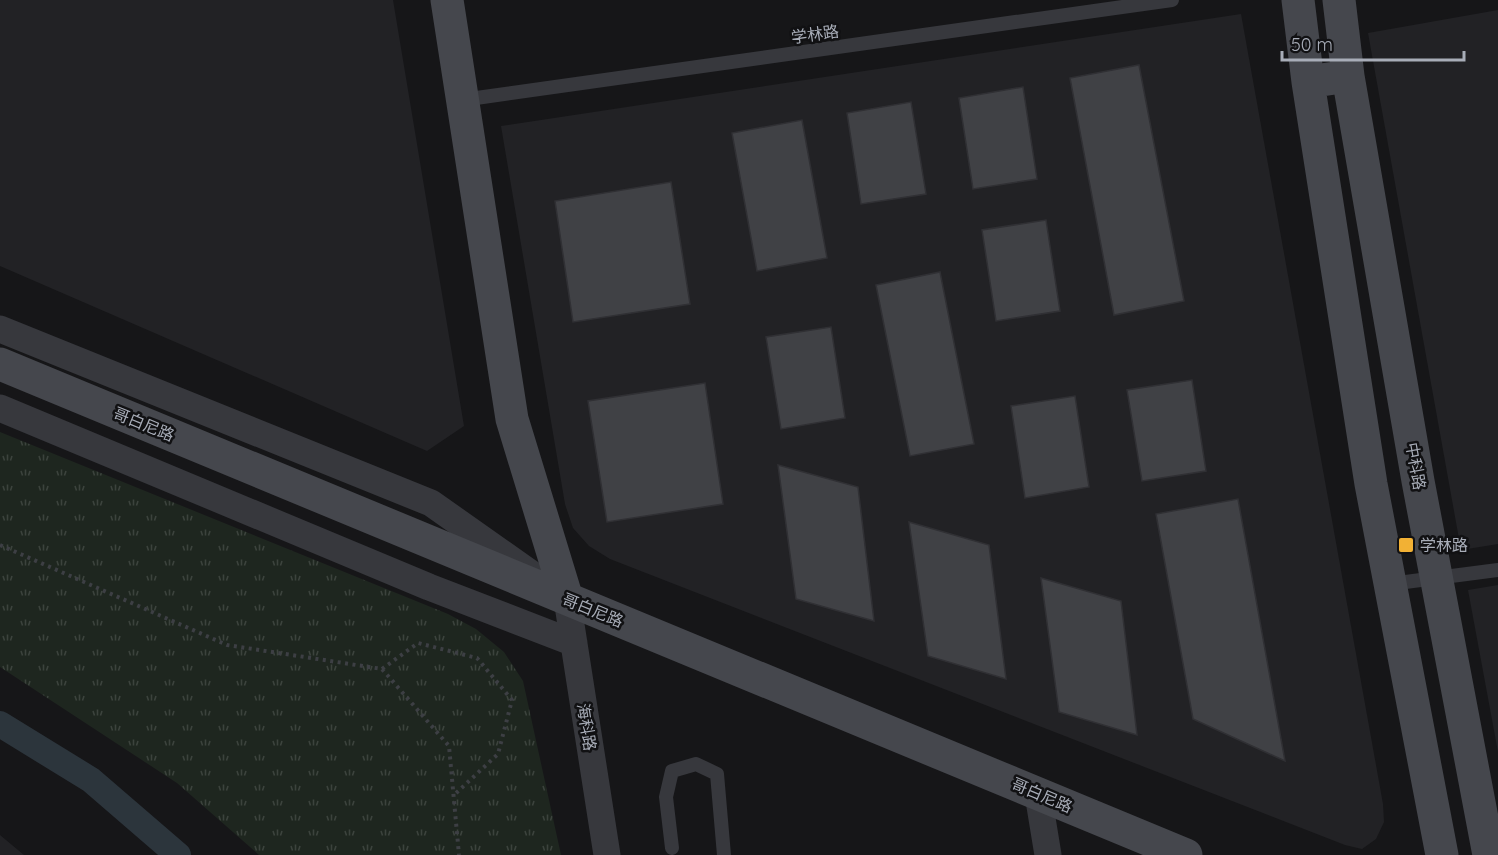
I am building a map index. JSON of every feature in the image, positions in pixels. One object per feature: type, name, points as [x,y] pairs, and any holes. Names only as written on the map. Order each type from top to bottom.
[{"type":"street","points":[[447,0],[512,419],[567,599]]},
{"type":"street","points":[[1298,0],[1308,82],[1371,484],[1442,855]]},
{"type":"street","name":"中科路","points":[[1339,0],[1348,76],[1437,578],[1490,855]]},
{"type":"street","points":[[1308,82],[1348,76]]},
{"type":"street","points":[[0,328],[431,503],[567,599]]},
{"type":"street","name":"哥白尼路","points":[[0,364],[1186,855]]},
{"type":"street","points":[[0,408],[418,582],[574,643]]},
{"type":"street","name":"海科路","points":[[567,599],[607,855]]},
{"type":"street","points":[[1038,794],[1048,855]]},
{"type":"lane","name":"学林路","points":[[462,100],[1172,0]]},
{"type":"lane","points":[[1390,584],[1498,570]]},
{"type":"lane","points":[[672,848],[666,797],[672,771],[696,764],[717,774],[724,855]]},
{"type":"path","points":[[0,545],[227,645],[382,669],[449,746],[459,855]]},
{"type":"path","points":[[382,669],[418,643],[477,658],[512,700],[498,754],[453,796]]},
{"type":"shaded area","points":[[0,0],[393,0],[464,426],[427,451],[0,266]]},
{"type":"shaded area","points":[[1498,10],[1498,544],[1461,550],[1368,33]]},
{"type":"shaded area","points":[[1241,14],[1383,804],[1384,822],[1376,839],[1362,849],[1345,845],[610,559],[589,546],[573,528],[565,504],[501,126]]},
{"type":"shaded area","points":[[1498,585],[1498,752],[1468,590]]},
{"type":"shaded area","points":[[0,835],[24,855],[0,855]]},
{"type":"green space","points":[[0,432],[448,614],[476,629],[504,652],[523,681],[561,855],[259,855],[177,783],[0,667]]},
{"type":"building","points":[[1139,65],[1184,301],[1114,315],[1070,78]]},
{"type":"building","points":[[1023,87],[1037,179],[973,189],[959,98]]},
{"type":"building","points":[[911,102],[926,194],[861,204],[847,113]]},
{"type":"building","points":[[802,120],[827,258],[757,271],[732,133]]},
{"type":"building","points":[[671,182],[690,304],[573,322],[555,201]]},
{"type":"building","points":[[1046,220],[1060,311],[996,321],[982,230]]},
{"type":"building","points":[[940,272],[974,444],[910,456],[876,285]]},
{"type":"building","points":[[831,327],[845,418],[781,429],[766,337]]},
{"type":"building","points":[[1192,380],[1206,471],[1142,481],[1127,390]]},
{"type":"building","points":[[705,383],[723,504],[607,522],[588,401]]},
{"type":"building","points":[[1075,396],[1089,487],[1025,498],[1011,406]]},
{"type":"building","points":[[778,465],[858,487],[874,621],[796,599]]},
{"type":"building","points":[[1238,499],[1285,761],[1193,719],[1156,514]]},
{"type":"building","points":[[909,522],[989,545],[1006,679],[928,656]]},
{"type":"building","points":[[1041,578],[1121,601],[1137,735],[1059,712]]},
{"type":"waterway","points":[[0,724],[91,780],[178,855]]},
{"type":"place","name":"学林路","points":[[1406,545]]}]
